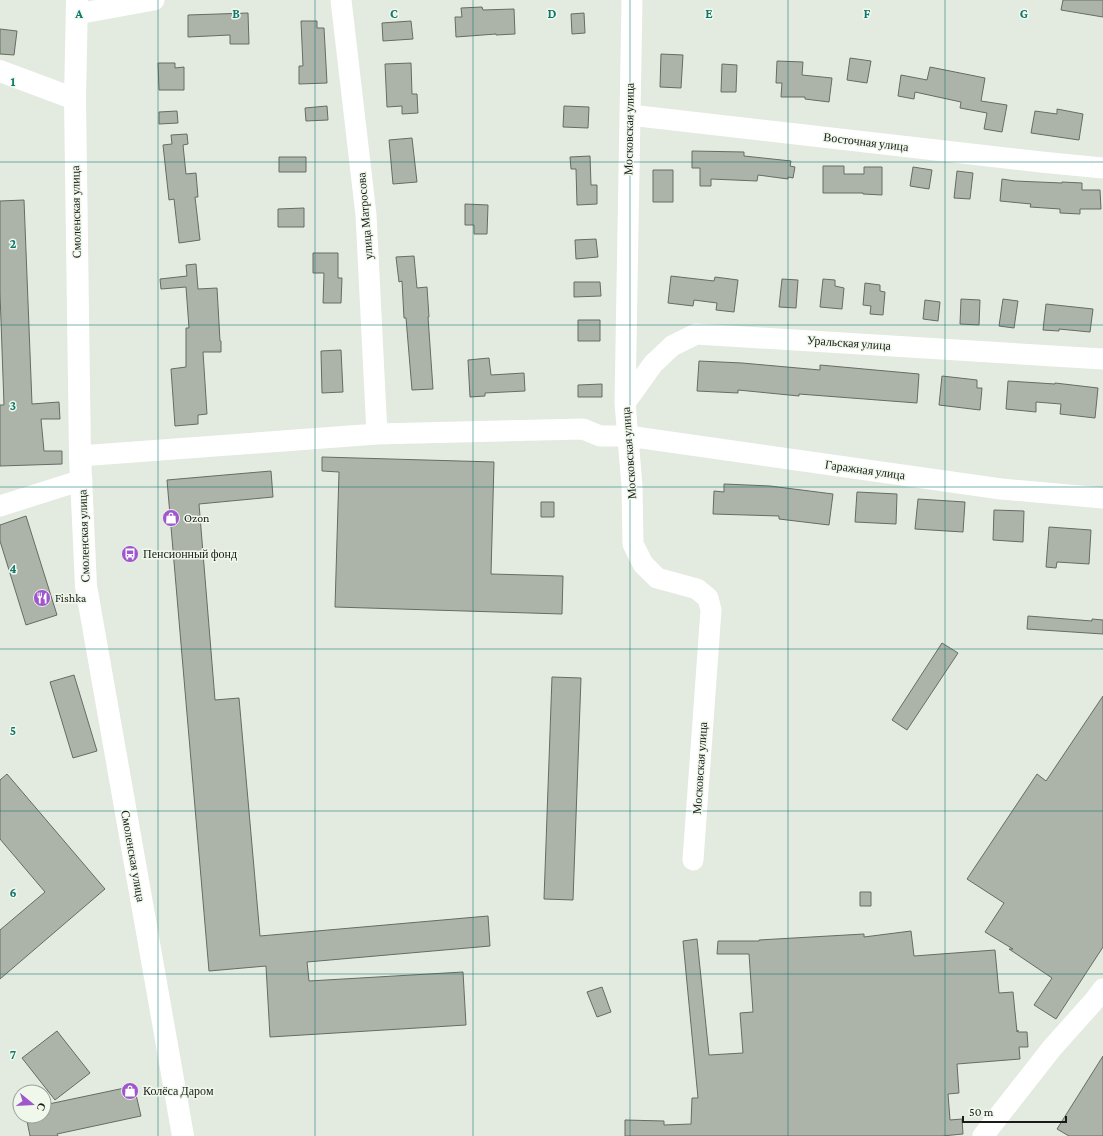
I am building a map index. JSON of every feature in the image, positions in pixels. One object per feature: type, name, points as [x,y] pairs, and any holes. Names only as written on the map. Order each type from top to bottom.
[{"type":"main road","name":"Смоленская улица","points":[[77,7],[75,99],[80,456],[86,586],[183,1136]]},
{"type":"main road","points":[[0,71],[75,99]]},
{"type":"street","points":[[77,7],[154,0]]},
{"type":"street","name":"улица Матросова","points":[[341,0],[366,215],[377,434]]},
{"type":"street","name":"Московская улица","points":[[632,0],[625,403],[632,486],[633,544],[643,564],[657,578],[697,589],[708,598],[711,610],[693,860]]},
{"type":"street","name":"Восточная улица","points":[[630,115],[1103,168]]},
{"type":"street","name":"Уральская улица","points":[[625,403],[653,364],[672,346],[696,334],[1103,359]]},
{"type":"street","name":"Гаражная улица","points":[[80,456],[377,434],[583,429],[600,436],[628,436],[1001,489],[1103,498]]},
{"type":"street","points":[[0,506],[82,480]]},
{"type":"street","points":[[983,1136],[1052,1048],[1103,989]]},
{"type":"building","points":[[1063,0],[1103,0],[1103,17],[1061,10]]},
{"type":"building","points":[[482,7],[483,10],[514,9],[515,34],[456,37],[455,17],[462,17],[461,8]]},
{"type":"building","points":[[248,13],[249,44],[230,44],[230,35],[188,37],[188,15]]},
{"type":"building","points":[[584,13],[585,33],[572,34],[571,14]]},
{"type":"building","points":[[301,21],[317,21],[317,28],[324,28],[327,83],[299,84],[299,66],[303,66]]},
{"type":"building","points":[[411,21],[413,39],[383,41],[382,23]]},
{"type":"building","points":[[0,29],[17,31],[14,55],[0,54]]},
{"type":"building","points":[[661,54],[683,55],[681,88],[660,87]]},
{"type":"building","points":[[850,58],[871,61],[867,83],[847,80]]},
{"type":"building","points":[[777,61],[803,62],[802,75],[832,78],[829,102],[805,99],[805,97],[781,97],[782,83],[776,83]]},
{"type":"building","points":[[158,63],[175,63],[175,68],[184,67],[184,90],[159,90]]},
{"type":"building","points":[[411,63],[412,94],[417,94],[418,113],[402,114],[402,106],[387,107],[385,64]]},
{"type":"building","points":[[722,64],[737,65],[736,92],[721,92]]},
{"type":"building","points":[[930,67],[985,78],[981,101],[1007,105],[1002,132],[984,129],[987,113],[960,108],[961,102],[915,92],[914,99],[898,96],[901,75],[927,80]]},
{"type":"building","points":[[327,106],[328,120],[306,121],[305,108]]},
{"type":"building","points":[[564,106],[589,107],[588,128],[563,127]]},
{"type":"building","points":[[1057,109],[1083,114],[1079,140],[1031,133],[1035,111],[1057,114]]},
{"type":"building","points":[[177,111],[178,123],[159,124],[159,112]]},
{"type":"building","points":[[187,134],[188,144],[183,145],[186,174],[196,173],[198,197],[195,197],[200,240],[179,243],[174,199],[169,200],[163,145],[172,144],[171,135]]},
{"type":"building","points":[[412,138],[417,182],[393,184],[389,140]]},
{"type":"building","points":[[692,151],[744,152],[744,156],[791,161],[790,166],[795,167],[793,178],[788,177],[788,179],[758,175],[757,181],[711,179],[711,186],[700,186],[700,168],[692,168]]},
{"type":"building","points":[[590,156],[591,185],[597,185],[597,204],[577,205],[576,169],[571,169],[570,157]]},
{"type":"building","points":[[279,157],[306,157],[306,172],[279,172]]},
{"type":"building","points":[[823,166],[844,166],[844,174],[864,174],[864,167],[882,167],[882,195],[863,193],[823,193]]},
{"type":"building","points":[[913,167],[932,170],[929,189],[910,186]]},
{"type":"building","points":[[653,170],[673,170],[673,202],[653,202]]},
{"type":"building","points":[[957,171],[973,173],[970,199],[954,198]]},
{"type":"building","points":[[1002,179],[1015,181],[1082,183],[1082,190],[1100,190],[1101,209],[1080,209],[1080,214],[1060,213],[1060,209],[1030,207],[1031,204],[1000,201]]},
{"type":"building","points":[[24,200],[32,404],[59,402],[60,419],[41,419],[44,451],[62,451],[62,464],[0,466],[0,405],[4,405],[0,293],[0,201]]},
{"type":"building","points":[[465,204],[488,205],[487,234],[474,234],[474,225],[465,225]]},
{"type":"building","points":[[304,208],[304,227],[278,227],[278,209]]},
{"type":"building","points":[[596,239],[598,257],[576,259],[575,240]]},
{"type":"building","points":[[313,253],[338,253],[338,278],[342,278],[341,303],[323,303],[324,273],[313,273]]},
{"type":"building","points":[[414,256],[417,288],[427,287],[433,389],[412,390],[406,318],[404,318],[402,281],[399,282],[396,257]]},
{"type":"building","points":[[196,264],[198,289],[217,288],[221,352],[203,352],[207,414],[198,415],[198,424],[175,426],[171,369],[186,367],[186,328],[189,328],[186,287],[161,289],[160,279],[187,276],[186,265]]},
{"type":"building","points":[[671,276],[714,281],[715,277],[738,280],[734,312],[716,310],[717,303],[694,300],[693,306],[668,303]]},
{"type":"building","points":[[782,279],[798,280],[796,308],[779,307]]},
{"type":"building","points":[[823,279],[835,280],[835,286],[844,288],[842,309],[820,307]]},
{"type":"building","points":[[574,282],[600,282],[601,296],[574,297]]},
{"type":"building","points":[[865,283],[880,285],[880,291],[885,292],[883,315],[870,314],[871,306],[863,305]]},
{"type":"building","points":[[961,299],[980,300],[979,325],[960,324]]},
{"type":"building","points":[[1003,299],[1018,301],[1014,328],[999,326]]},
{"type":"building","points":[[925,300],[940,302],[938,321],[923,319]]},
{"type":"building","points":[[1046,304],[1093,309],[1090,332],[1059,329],[1059,331],[1043,330]]},
{"type":"building","points":[[578,320],[600,320],[600,341],[578,341]]},
{"type":"building","points":[[341,350],[343,392],[322,393],[321,351]]},
{"type":"building","points":[[489,358],[491,375],[524,373],[525,391],[485,393],[485,396],[470,397],[468,360]]},
{"type":"building","points":[[699,361],[820,370],[820,365],[919,374],[917,403],[799,394],[799,396],[738,390],[738,393],[697,391]]},
{"type":"building","points":[[942,376],[977,380],[977,388],[982,388],[980,410],[939,405]]},
{"type":"building","points":[[1008,381],[1055,383],[1098,388],[1095,418],[1060,414],[1061,404],[1036,402],[1036,412],[1006,409]]},
{"type":"building","points":[[602,384],[602,397],[578,397],[578,385]]},
{"type":"building","points":[[322,457],[494,462],[491,574],[563,576],[562,614],[335,607],[339,472],[322,471]]},
{"type":"building","points":[[271,471],[273,497],[199,504],[215,700],[239,698],[260,936],[488,916],[490,946],[307,962],[309,981],[463,972],[466,1025],[270,1037],[266,966],[209,971],[167,480]]},
{"type":"building","points":[[724,484],[770,486],[833,494],[829,525],[779,519],[779,516],[713,514],[714,491],[724,492]]},
{"type":"building","points":[[857,492],[897,494],[896,524],[855,522]]},
{"type":"building","points":[[918,499],[965,502],[963,532],[915,529]]},
{"type":"building","points":[[541,502],[554,502],[554,517],[541,517]]},
{"type":"building","points":[[994,510],[1024,511],[1023,542],[993,540]]},
{"type":"building","points":[[26,516],[57,615],[26,625],[0,541],[0,525]]},
{"type":"building","points":[[1049,527],[1091,530],[1089,564],[1057,562],[1056,568],[1046,567]]},
{"type":"building","points":[[1028,616],[1092,621],[1092,619],[1103,620],[1103,634],[1027,629]]},
{"type":"building","points":[[942,643],[958,653],[907,730],[892,720]]},
{"type":"building","points":[[74,675],[97,751],[73,758],[50,682]]},
{"type":"building","points":[[552,677],[581,678],[573,900],[544,899]]},
{"type":"building","points":[[1103,696],[1103,947],[1056,1019],[1034,1005],[1052,978],[1009,949],[1013,949],[985,932],[1004,903],[967,879],[1037,774],[1046,781]]},
{"type":"building","points":[[7,774],[105,889],[0,979],[0,930],[45,892],[0,839],[0,780]]},
{"type":"building","points":[[860,892],[871,892],[871,906],[860,906]]},
{"type":"building","points":[[911,931],[914,956],[995,950],[999,993],[1013,992],[1017,1032],[1018,1030],[1018,1032],[1027,1032],[1028,1047],[1019,1047],[1020,1059],[957,1064],[959,1093],[948,1094],[950,1120],[962,1119],[963,1134],[942,1136],[625,1136],[625,1120],[664,1121],[664,1125],[691,1124],[692,1098],[698,1098],[683,941],[697,939],[709,1055],[743,1053],[740,1013],[753,1012],[749,954],[717,954],[718,941],[759,941],[864,934],[864,937]]},
{"type":"building","points":[[602,987],[611,1012],[597,1017],[587,992]]},
{"type":"building","points":[[57,1031],[90,1073],[55,1100],[52,1096],[52,1084],[42,1084],[22,1058]]},
{"type":"building","points":[[1103,1056],[1103,1136],[1069,1136],[1057,1129]]},
{"type":"building","points":[[134,1086],[141,1116],[57,1134],[58,1136],[30,1136],[28,1124],[52,1124],[52,1103]]},
{"type":"place","name":"Ozon","points":[[171,518]]},
{"type":"place","name":"Пенсионный фонд","points":[[130,554]]},
{"type":"place","name":"Fishka","points":[[42,598]]},
{"type":"place","name":"Колёса Даром","points":[[130,1091]]}]
